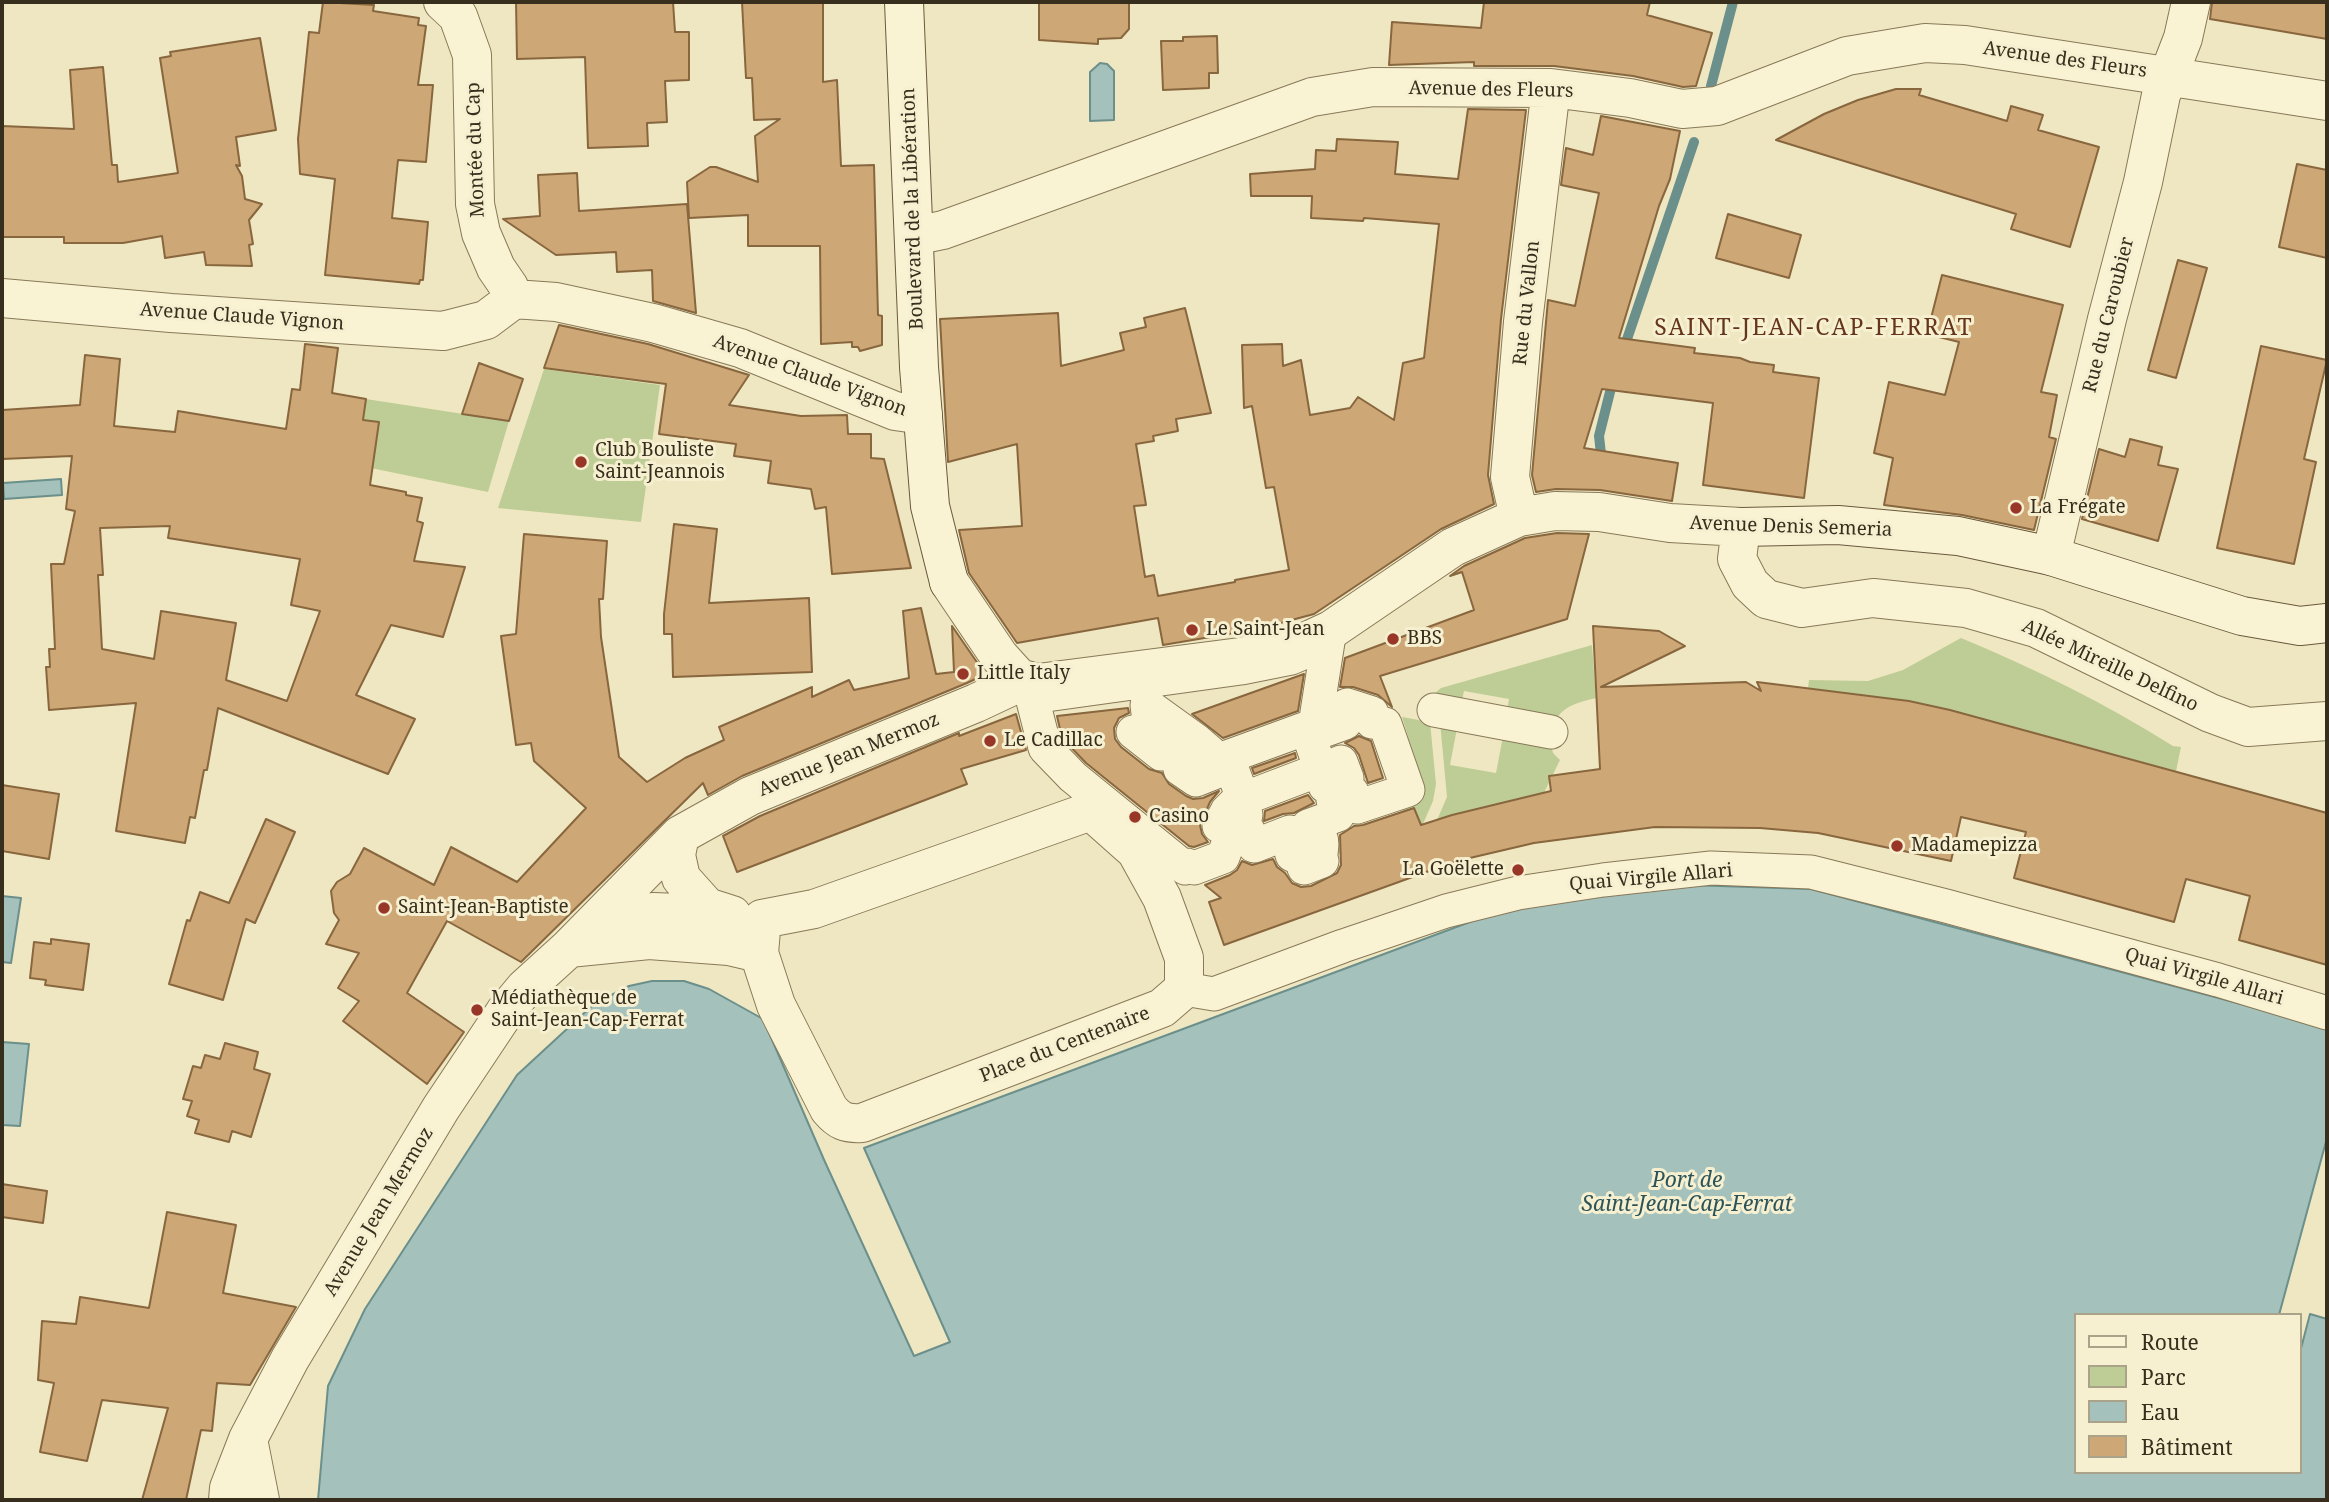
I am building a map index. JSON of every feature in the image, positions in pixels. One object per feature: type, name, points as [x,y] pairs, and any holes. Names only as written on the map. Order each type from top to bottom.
[{"type":"street","name":"Montée du Cap","points":[[443,2],[458,16],[472,55],[474,204],[481,233],[514,299]]},
{"type":"street","name":"Boulevard de la Libération","points":[[904,2],[923,415]]},
{"type":"street","name":"Rue du Caroubier","points":[[2051,556],[2143,182],[2161,95],[2183,38],[2191,2]]},
{"type":"street","name":"Avenue des Fleurs","points":[[914,236],[943,230],[1312,97],[1373,87],[1551,88],[1630,98],[1682,109],[1717,106],[1847,56],[1925,43],[1965,45],[2327,101]]},
{"type":"street","name":"Rue du Vallon","points":[[1519,517],[1510,477],[1523,322],[1551,88]]},
{"type":"street","name":"Avenue Claude Vignon","points":[[2,299],[443,331],[486,320],[514,299],[556,302],[666,327],[740,348],[895,411],[923,415],[930,506],[949,582],[999,656],[1019,678]]},
{"type":"street","name":"Avenue Denis Semeria","points":[[1019,678],[1038,683],[1059,681],[1265,653],[1303,643],[1331,629],[1453,547],[1519,517],[1555,511],[1599,512],[1670,523],[1741,527],[1829,524],[1958,536],[2051,556],[2242,616],[2301,626],[2327,623]]},
{"type":"street","name":"Allée Mireille Delfino","points":[[1741,527],[1737,559],[1750,584],[1766,599],[1802,608],[1873,598],[1966,608],[2036,628],[2210,713],[2248,727],[2327,721]]},
{"type":"street","points":[[1328,642],[1315,725],[1219,760],[1147,705],[1150,729],[1133,732],[1161,754],[1167,747],[1177,754],[1186,761],[1180,769],[1196,780],[1231,766],[1242,796],[1227,811],[1219,825],[1246,815],[1243,799],[1319,770],[1325,786],[1347,778],[1341,762],[1321,769],[1309,736],[1345,723],[1347,705],[1372,713],[1372,722],[1385,724],[1408,790],[1357,807],[1352,792],[1333,800],[1338,815],[1308,826],[1320,836],[1322,844],[1319,853],[1322,861],[1304,868],[1301,859],[1292,855],[1289,848],[1292,836],[1290,832],[1254,846],[1248,830],[1230,838],[1223,857],[1194,868],[1187,865],[1185,868],[1073,777],[1045,748],[1032,697],[1241,668],[1291,658],[1328,642]]},
{"type":"street","name":"Avenue Jean Mermoz","points":[[228,1500],[229,1488],[248,1439],[290,1359],[441,1108],[524,988],[569,948],[680,835],[750,796],[976,703],[1010,687],[1019,678]]},
{"type":"street","points":[[1434,710],[1551,732]]},
{"type":"street","points":[[569,948],[649,940],[729,946],[751,929],[1091,811],[1136,851],[1162,898],[1184,958],[1184,989]]},
{"type":"street","points":[[680,835],[676,855],[681,878],[707,907],[751,929]]},
{"type":"street","name":"Quai Virgile Allari","points":[[1184,989],[1214,994],[1446,911],[1518,893],[1711,868],[1811,872],[2179,969],[2327,1013]]},
{"type":"street","name":"Place du Centenaire","points":[[751,929],[776,1005],[828,1109],[837,1119],[849,1124],[862,1123],[1162,1008],[1184,989]]},
{"type":"street","points":[[248,1439],[260,1500]]},
{"type":"green space","name":"Club Bouliste Saint-Jeannois","points":[[544,369],[660,385],[641,522],[498,508]]},
{"type":"green space","points":[[366,399],[509,421],[488,492],[356,465],[376,446],[379,423],[363,420]]},
{"type":"green space","points":[[1961,638],[2069,688],[2173,746],[2181,747],[2176,771],[1909,701],[1857,694],[1818,714],[1818,689],[1808,688],[1809,680],[1868,681],[1903,670]]},
{"type":"green space","points":[[1592,645],[1596,698],[1570,706],[1552,725],[1506,717],[1509,699],[1464,691],[1461,706],[1433,700],[1435,693],[1441,688]]},
{"type":"green space","points":[[1402,717],[1430,722],[1436,784],[1433,801],[1423,824],[1334,856],[1331,847],[1405,820],[1399,799],[1424,790]]},
{"type":"green space","points":[[1440,722],[1458,723],[1450,765],[1496,773],[1504,731],[1550,740],[1553,753],[1560,760],[1537,807],[1452,815],[1437,820],[1447,797]]},
{"type":"water","points":[[1100,63],[1107,64],[1114,71],[1114,120],[1090,121],[1090,72]]},
{"type":"water","points":[[61,479],[62,495],[4,499],[3,483]]},
{"type":"water","name":"Port de Saint-Jean-Cap-Ferrat","points":[[1658,884],[1811,889],[2327,1027],[2327,1138],[2280,1313],[2074,1313],[2074,1474],[2301,1474],[2301,1348],[2310,1314],[2327,1319],[2327,1500],[318,1500],[328,1386],[365,1309],[517,1075],[594,1004],[629,986],[652,981],[684,981],[709,989],[763,1019],[914,1356],[950,1342],[864,1148],[1502,910]]},
{"type":"water","points":[[2,896],[21,898],[11,963],[2,962]]},
{"type":"water","points":[[2,1042],[29,1044],[20,1126],[2,1125]]},
{"type":"building","points":[[323,2],[374,5],[373,11],[419,18],[418,25],[426,26],[418,85],[433,85],[426,162],[398,160],[392,218],[428,222],[423,280],[420,280],[419,284],[325,275],[335,179],[300,174],[298,139],[309,32],[319,33]]},
{"type":"building","points":[[516,2],[673,2],[675,32],[689,32],[689,80],[665,81],[667,122],[647,123],[648,146],[588,148],[585,57],[517,59]]},
{"type":"building","points":[[742,2],[823,2],[823,82],[837,80],[841,166],[874,165],[878,315],[882,316],[882,345],[860,351],[858,347],[852,347],[852,342],[821,344],[820,246],[748,246],[748,215],[689,218],[687,182],[710,167],[758,182],[755,136],[780,119],[754,120],[752,78],[746,78]]},
{"type":"building","points":[[1039,2],[1129,2],[1129,29],[1121,38],[1098,39],[1098,44],[1039,40]]},
{"type":"building","points":[[1484,2],[1650,2],[1647,15],[1712,33],[1696,86],[1683,87],[1633,76],[1554,66],[1474,66],[1474,62],[1389,65],[1392,22],[1481,28]]},
{"type":"building","points":[[2212,2],[2327,2],[2327,39],[2210,19]]},
{"type":"building","points":[[1217,36],[1218,73],[1209,73],[1209,88],[1163,90],[1161,41]]},
{"type":"building","points":[[260,38],[276,130],[236,137],[240,166],[236,165],[242,176],[245,199],[262,204],[249,220],[253,244],[249,245],[252,266],[206,265],[204,252],[165,258],[162,236],[123,243],[64,243],[64,237],[2,237],[2,126],[74,129],[70,70],[103,67],[112,165],[117,165],[118,182],[178,173],[160,58],[171,56],[170,52]]},
{"type":"building","points":[[1896,89],[1921,89],[1919,95],[2007,121],[2011,106],[2043,115],[2038,130],[2099,147],[2070,247],[2011,229],[2016,214],[1776,140],[1824,114]]},
{"type":"building","points":[[1468,109],[1526,110],[1501,319],[1488,475],[1494,504],[1441,529],[1314,614],[1273,625],[1233,630],[1234,633],[1163,645],[1158,618],[1017,643],[969,573],[959,530],[1022,526],[1017,444],[948,462],[940,319],[1058,313],[1061,366],[1124,350],[1120,333],[1146,327],[1144,318],[1185,308],[1211,413],[1176,419],[1178,431],[1153,436],[1154,441],[1136,444],[1146,505],[1134,506],[1145,577],[1154,575],[1158,596],[1289,570],[1274,487],[1266,488],[1252,406],[1244,408],[1242,345],[1282,344],[1283,366],[1301,360],[1310,415],[1350,408],[1358,397],[1394,420],[1403,363],[1424,358],[1439,224],[1364,218],[1363,221],[1311,218],[1312,196],[1251,196],[1250,174],[1315,169],[1316,150],[1336,151],[1337,139],[1398,142],[1395,174],[1458,179]]},
{"type":"building","points":[[1601,116],[1680,131],[1670,179],[1659,206],[1619,338],[1695,348],[1694,353],[1740,358],[1774,365],[1773,372],[1819,378],[1804,498],[1703,485],[1713,403],[1602,389],[1584,448],[1678,463],[1672,501],[1600,490],[1556,489],[1536,492],[1532,475],[1548,300],[1575,306],[1599,193],[1561,185],[1566,148],[1593,155]]},
{"type":"building","points":[[2297,164],[2327,170],[2327,258],[2279,247]]},
{"type":"building","points":[[577,173],[579,211],[687,204],[696,313],[653,301],[652,270],[617,272],[616,252],[556,255],[503,219],[540,216],[538,175]]},
{"type":"building","points":[[1728,214],[1801,235],[1789,278],[1716,258]]},
{"type":"building","points":[[2178,260],[2207,268],[2176,378],[2148,370]]},
{"type":"building","points":[[1942,275],[2063,305],[2041,392],[2057,395],[2049,437],[2056,439],[2034,530],[1962,515],[1884,505],[1893,458],[1874,453],[1889,382],[1945,395],[1959,342],[1927,334]]},
{"type":"building","points":[[559,325],[648,344],[749,375],[729,405],[801,416],[847,415],[848,434],[871,434],[871,458],[884,459],[911,568],[832,574],[826,507],[815,509],[811,489],[768,483],[771,461],[734,456],[736,444],[659,434],[666,384],[544,368]]},
{"type":"building","points":[[305,344],[338,348],[332,393],[366,399],[363,420],[379,422],[370,485],[422,498],[417,521],[423,523],[414,561],[465,567],[443,637],[391,625],[356,695],[415,719],[388,774],[218,708],[207,770],[204,770],[195,818],[190,817],[185,843],[116,831],[136,703],[49,710],[46,667],[50,667],[49,649],[55,649],[51,564],[64,564],[75,511],[66,509],[72,456],[2,459],[2,410],[80,405],[85,355],[120,359],[114,426],[175,432],[178,411],[286,429],[292,389],[300,390]],"holes":[[[170,526],[168,538],[300,559],[291,605],[320,611],[287,701],[226,680],[236,623],[161,611],[154,659],[102,649],[98,575],[103,575],[100,528]]]},
{"type":"building","points":[[2261,346],[2327,360],[2304,459],[2316,462],[2294,564],[2217,548]]},
{"type":"building","points":[[479,363],[523,379],[509,421],[462,414]]},
{"type":"building","points":[[2130,439],[2162,447],[2158,465],[2178,469],[2158,541],[2082,519],[2099,449],[2125,457]]},
{"type":"building","points":[[674,524],[717,529],[709,603],[809,598],[812,672],[673,677],[672,634],[664,634],[664,614]]},
{"type":"building","points":[[1557,533],[1589,534],[1567,619],[1380,676],[1392,707],[1378,695],[1353,687],[1340,687],[1345,658],[1474,610],[1462,572],[1450,576],[1464,566],[1525,538]]},
{"type":"building","points":[[524,534],[607,541],[603,599],[599,599],[601,637],[619,757],[647,782],[685,758],[724,740],[719,727],[812,687],[812,697],[849,680],[854,690],[909,678],[903,611],[921,608],[936,674],[954,672],[952,626],[983,671],[982,676],[967,683],[742,776],[708,795],[703,783],[521,962],[447,921],[407,993],[464,1032],[427,1084],[343,1021],[359,1001],[338,988],[359,953],[326,944],[339,920],[334,913],[331,891],[337,882],[350,874],[364,848],[434,885],[451,847],[517,882],[586,808],[534,761],[531,743],[516,745],[501,636],[516,634]]},
{"type":"building","points":[[1593,626],[1659,631],[1685,646],[1601,687],[1746,682],[1761,691],[1757,682],[1909,701],[2327,813],[2327,965],[2239,940],[2250,896],[2186,879],[2174,922],[2014,878],[2026,832],[1961,817],[1951,861],[1818,833],[1760,828],[1655,827],[1534,843],[1457,861],[1224,945],[1209,902],[1221,898],[1205,885],[1230,875],[1242,861],[1252,865],[1273,859],[1292,883],[1301,887],[1311,886],[1337,873],[1341,865],[1340,835],[1354,826],[1414,808],[1421,825],[1551,791],[1549,776],[1600,769]]},
{"type":"building","points":[[1304,674],[1298,711],[1223,738],[1192,714]]},
{"type":"building","points":[[1128,708],[1129,713],[1119,718],[1114,728],[1115,739],[1121,747],[1149,769],[1162,773],[1169,784],[1186,796],[1193,799],[1203,798],[1219,791],[1210,802],[1200,825],[1208,842],[1189,846],[1086,763],[1062,738],[1057,716]]},
{"type":"building","points":[[1016,714],[1026,750],[961,769],[967,784],[737,872],[723,836],[760,816],[959,733],[959,736]]},
{"type":"building","points":[[1359,736],[1371,741],[1383,778],[1368,783],[1359,755],[1345,743]]},
{"type":"building","points":[[1295,753],[1296,758],[1254,774],[1252,768]]},
{"type":"building","points":[[2,785],[59,794],[49,859],[2,851]]},
{"type":"building","points":[[1308,795],[1314,803],[1294,813],[1264,821],[1265,811]]},
{"type":"building","points":[[266,819],[295,832],[255,923],[246,919],[223,1000],[169,984],[187,920],[190,921],[200,892],[229,903]]},
{"type":"building","points":[[51,939],[89,944],[83,990],[45,985],[46,980],[30,978],[34,942],[51,944]]},
{"type":"building","points":[[225,1043],[258,1052],[254,1069],[270,1074],[251,1137],[232,1131],[229,1142],[195,1133],[199,1120],[187,1116],[192,1101],[183,1099],[193,1066],[201,1068],[205,1055],[220,1059]]},
{"type":"building","points":[[2,1184],[47,1191],[43,1223],[2,1217]]},
{"type":"building","points":[[167,1212],[236,1225],[223,1293],[296,1307],[250,1385],[217,1383],[212,1431],[201,1430],[186,1500],[142,1500],[168,1408],[102,1400],[87,1461],[40,1452],[54,1383],[38,1380],[42,1321],[76,1324],[80,1297],[149,1308]]},
{"type":"waterway","points":[[1711,86],[1733,2]]},
{"type":"waterway","points":[[1623,351],[1694,142]]},
{"type":"waterway","points":[[1602,463],[1599,436],[1614,376]]},
{"type":"place","name":"Club Bouliste Saint-Jeannois","points":[[581,462]]},
{"type":"place","name":"La Frégate","points":[[2016,508]]},
{"type":"place","name":"Le Saint-Jean","points":[[1192,630]]},
{"type":"place","name":"BBS","points":[[1393,639]]},
{"type":"place","name":"Little Italy","points":[[963,674]]},
{"type":"place","name":"Le Cadillac","points":[[990,741]]},
{"type":"place","name":"Casino","points":[[1135,817]]},
{"type":"place","name":"Madamepizza","points":[[1897,846]]},
{"type":"place","name":"La Goëlette","points":[[1518,870]]},
{"type":"place","name":"Saint-Jean-Baptiste","points":[[384,908]]},
{"type":"place","name":"Médiathèque de Saint-Jean-Cap-Ferrat","points":[[477,1010]]},
{"type":"district","name":"SAINT-JEAN-CAP-FERRAT","points":[[1814,328]]}]
